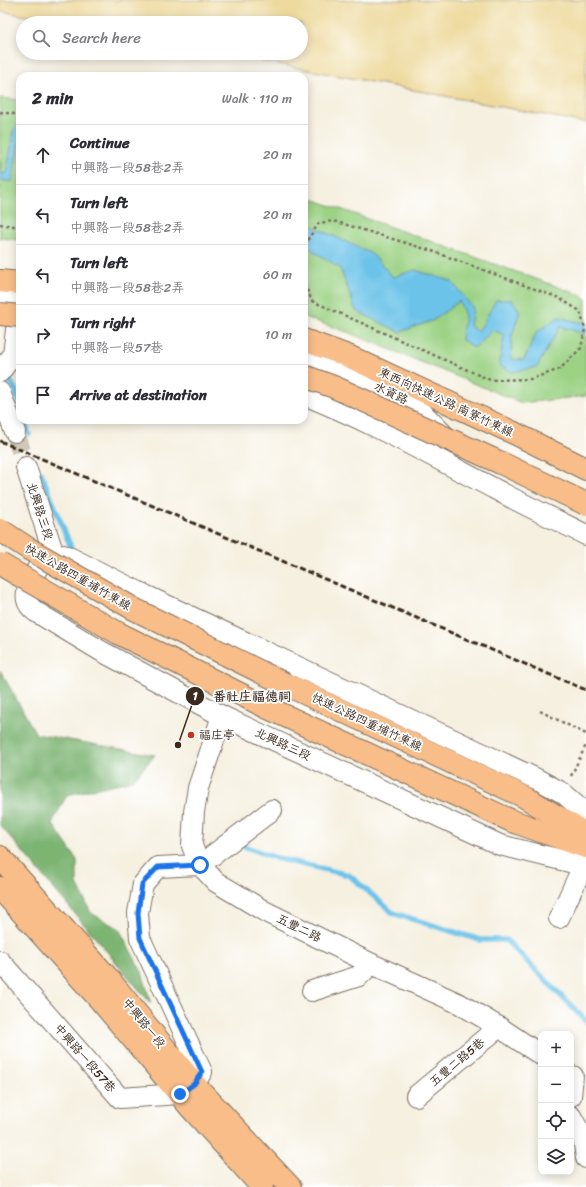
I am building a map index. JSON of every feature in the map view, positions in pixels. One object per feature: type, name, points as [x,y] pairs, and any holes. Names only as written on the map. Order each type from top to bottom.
[{"type":"main road","points":[[0,281],[16,283]]},
{"type":"main road","points":[[0,314],[14,329]]},
{"type":"main road","name":"東西向快速公路 南寮竹東線","points":[[308,341],[348,356],[514,433],[586,469]]},
{"type":"main road","points":[[308,378],[356,396],[586,504]]},
{"type":"main road","name":"快速公路四重埔竹東線","points":[[0,530],[29,549],[134,609],[286,684],[523,796],[586,834]]},
{"type":"main road","points":[[0,564],[118,633],[266,707],[512,821],[585,860]]},
{"type":"main road","name":"中興路一段","points":[[0,857],[108,978],[187,1089],[262,1187]]},
{"type":"main road","name":"中興路一段","points":[[0,888],[101,1001],[187,1089],[290,1187]]},
{"type":"street","points":[[0,295],[16,297]]},
{"type":"street","points":[[0,372],[13,355],[16,318]]},
{"type":"street","name":"水資路","points":[[308,358],[359,378],[414,404],[494,489]]},
{"type":"street","points":[[0,392],[14,432]]},
{"type":"street","name":"水資路","points":[[308,397],[339,409],[586,535]]},
{"type":"street","name":"北興路三段","points":[[26,468],[54,555]]},
{"type":"street","name":"北興路三段","points":[[585,860],[500,846],[222,716],[101,651],[36,612],[27,600],[26,592],[29,584],[42,561],[54,555],[67,556],[145,595],[535,778],[563,792],[586,813]]},
{"type":"street","name":"五豐二路","points":[[222,716],[198,788],[194,812],[192,846],[200,865],[216,882],[266,912],[372,964],[460,1004],[499,1027],[538,1053]]},
{"type":"street","points":[[187,1089],[202,1072],[140,938],[138,913],[142,884],[158,867],[200,865],[272,810]]},
{"type":"street","points":[[559,918],[585,860]]},
{"type":"street","name":"中興路一段57巷","points":[[0,961],[120,1098],[187,1089]]},
{"type":"street","points":[[312,991],[359,976],[372,964]]},
{"type":"street","name":"五豐二路5巷","points":[[416,1096],[499,1027]]},
{"type":"street","points":[[574,1122],[583,1138],[586,1158]]},
{"type":"path","points":[[0,112],[16,114]]},
{"type":"path","points":[[308,240],[319,223],[334,220],[432,251],[559,298],[580,311],[585,329],[581,348],[560,369],[531,379],[490,380],[312,301],[308,292]]},
{"type":"path","points":[[0,224],[16,226]]},
{"type":"path","points":[[540,711],[586,734]]},
{"type":"path","points":[[563,792],[586,745]]},
{"type":"green space","points":[[0,98],[16,100],[16,240],[0,238]]},
{"type":"green space","points":[[308,197],[586,298],[586,396],[522,403],[347,332],[308,318]]},
{"type":"green space","points":[[0,670],[36,734],[155,755],[133,780],[67,795],[52,823],[77,860],[77,884],[91,913],[119,929],[142,972],[151,1004],[0,825]]},
{"type":"sand","points":[[0,0],[586,0],[586,123],[257,60],[308,60],[308,16],[26,16],[0,11]]},
{"type":"water","points":[[16,127],[16,159],[12,182],[0,180],[0,162],[2,174],[7,173],[13,131]]},
{"type":"water","points":[[308,224],[372,254],[393,277],[415,270],[451,281],[473,308],[470,326],[478,332],[496,300],[512,300],[520,311],[512,336],[511,359],[524,360],[536,333],[558,317],[586,324],[586,334],[560,327],[537,367],[512,372],[499,366],[504,335],[493,330],[474,348],[461,339],[465,315],[459,301],[434,320],[400,332],[356,311],[340,268],[308,248]]},
{"type":"waterway","points":[[5,372],[16,392]]},
{"type":"waterway","points":[[25,424],[29,434]]},
{"type":"waterway","points":[[41,473],[72,550]]},
{"type":"waterway","points":[[238,844],[276,858],[349,875],[393,913],[480,940],[506,940],[586,1021]]},
{"type":"tunnel","points":[[15,432],[26,467]]},
{"type":"railway","points":[[0,441],[586,690]]},
{"type":"place","name":"福庄亭","points":[[191,735]]},
{"type":"place","name":"番社庄福德祠","points":[[178,745]]},
{"type":"route","points":[[180,1094],[194,1084],[202,1072],[140,938],[138,913],[142,884],[158,867],[200,865]]}]
